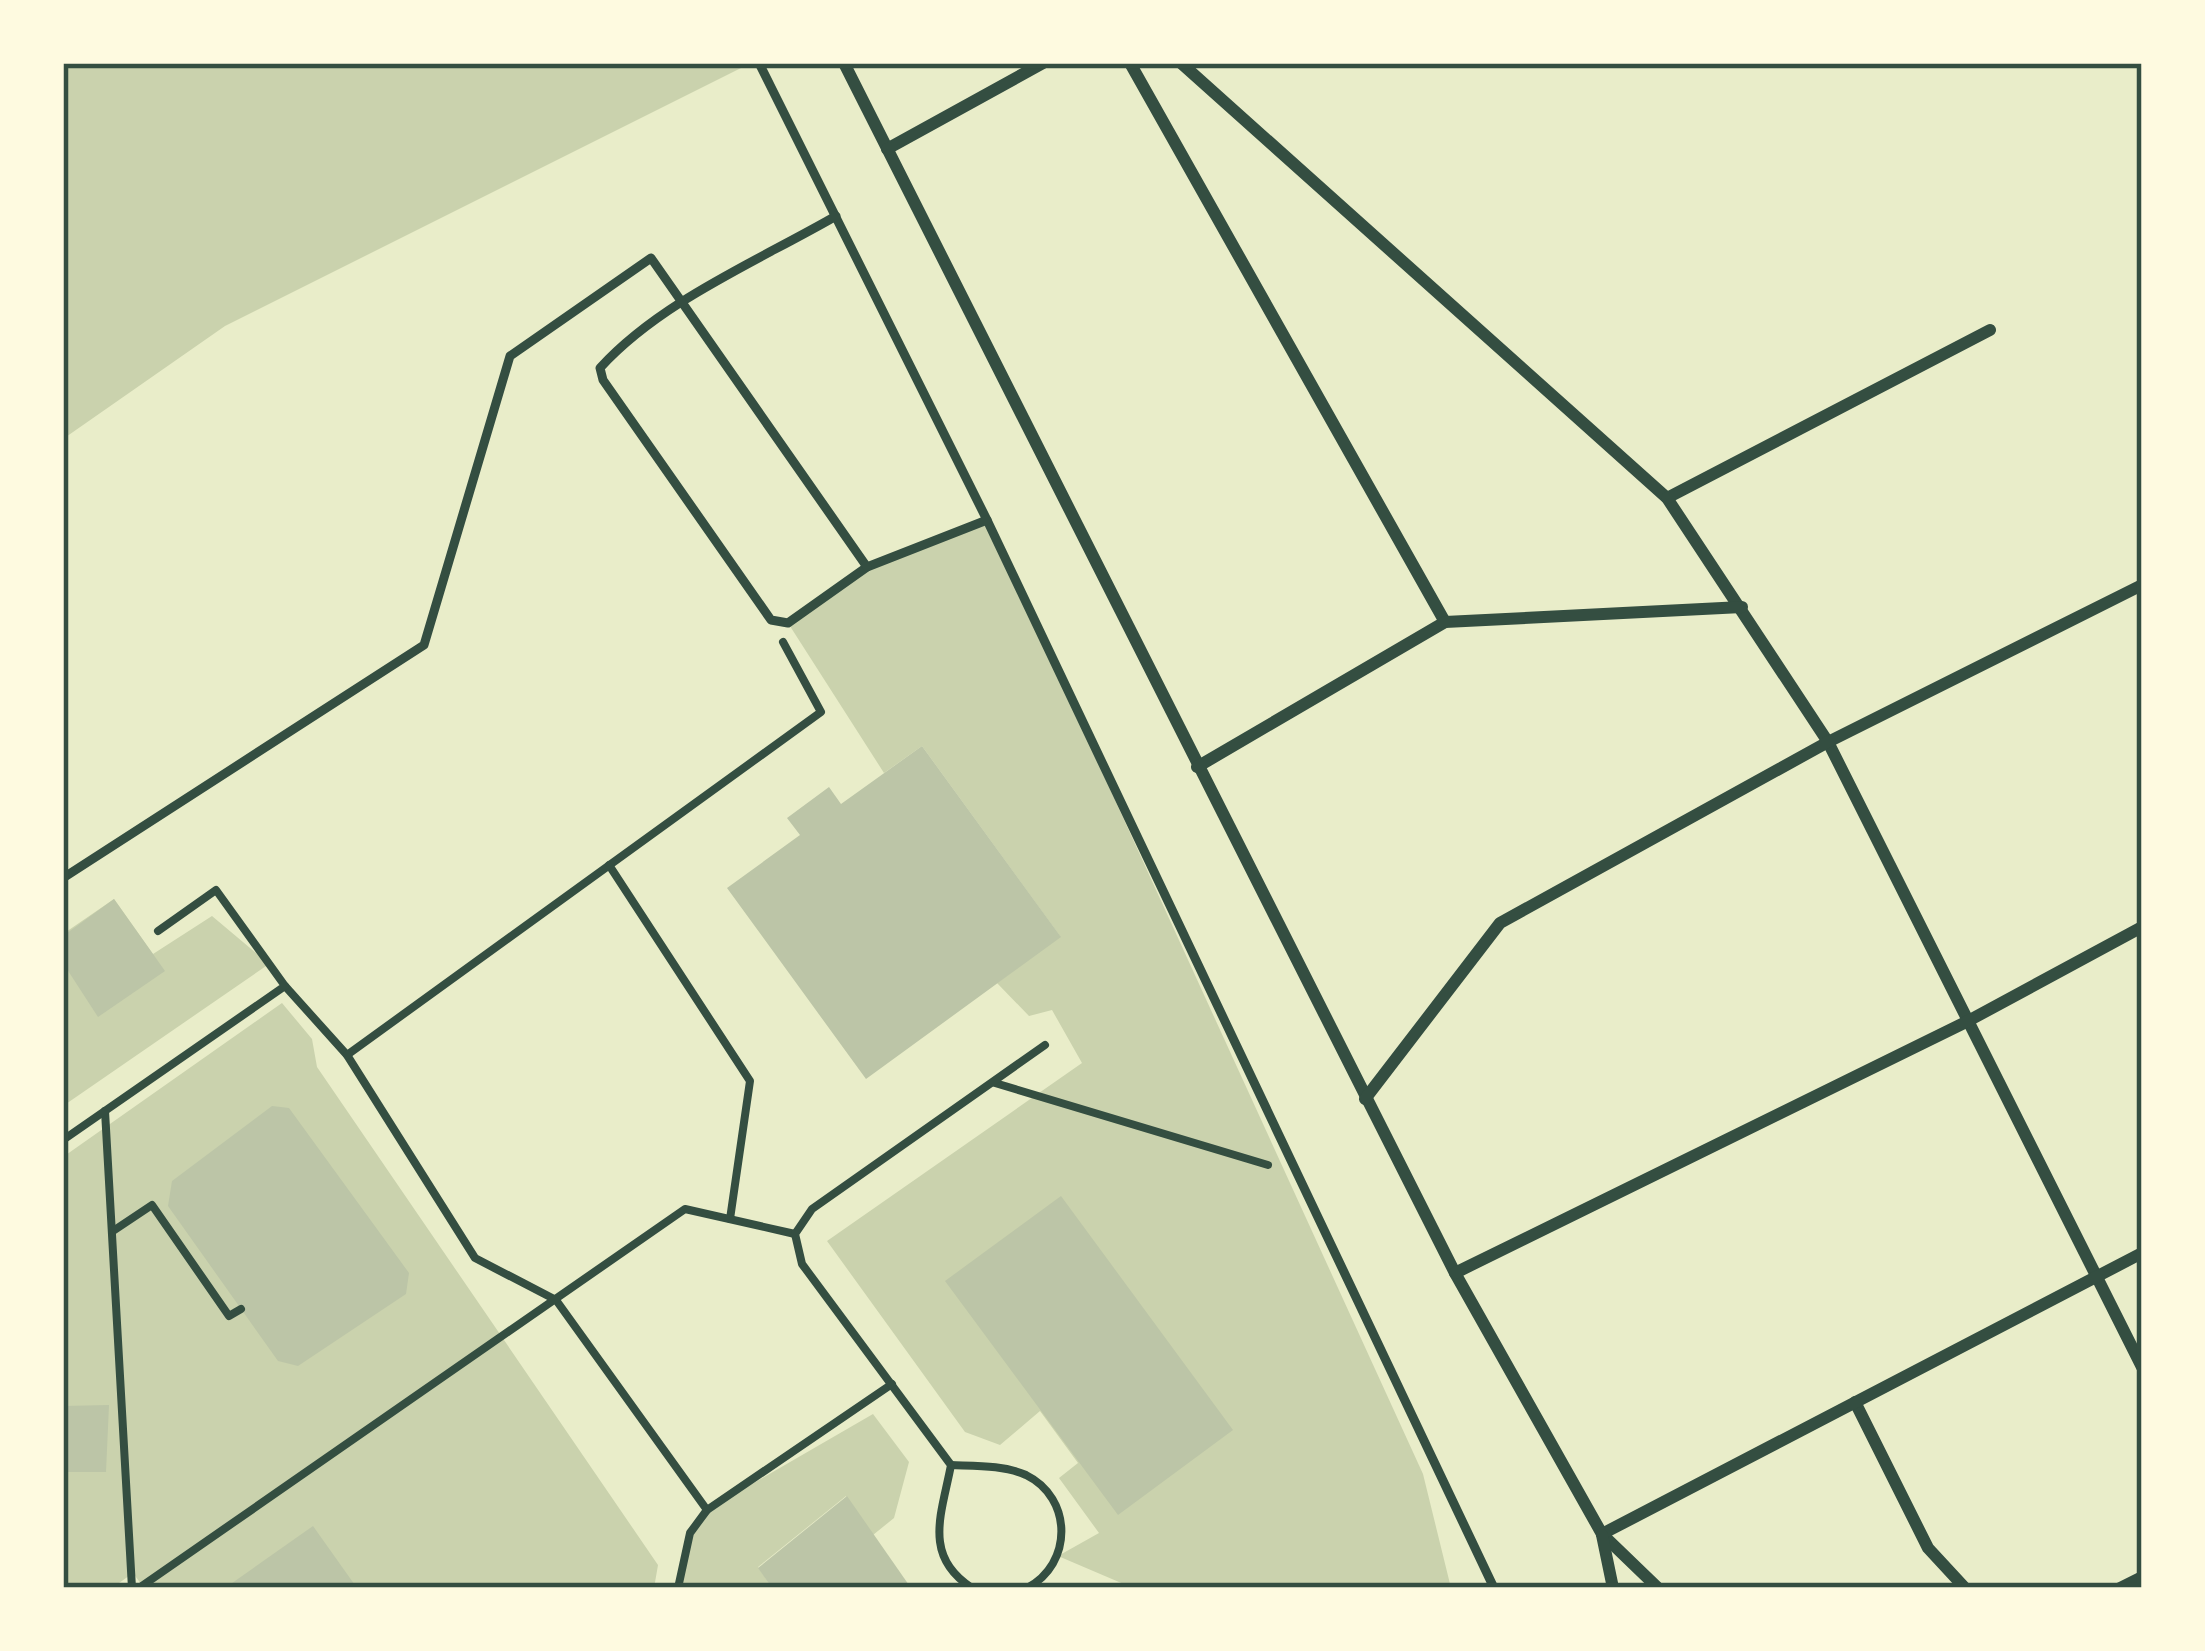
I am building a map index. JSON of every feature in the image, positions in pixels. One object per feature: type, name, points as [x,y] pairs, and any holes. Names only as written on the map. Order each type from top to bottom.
[{"type":"street","points":[[844,63],[1455,1273],[1602,1534],[1658,1588]]},
{"type":"street","points":[[887,149],[1043,63]]},
{"type":"street","points":[[1130,63],[1445,622]]},
{"type":"street","points":[[1181,63],[1667,497],[1828,742],[2142,1367]]},
{"type":"street","points":[[1667,497],[1990,330]]},
{"type":"street","points":[[1365,1099],[1500,922],[1828,742],[2142,585]]},
{"type":"street","points":[[1197,767],[1445,622],[1742,607]]},
{"type":"street","points":[[1455,1273],[1968,1021],[2142,927]]},
{"type":"street","points":[[1602,1534],[2142,1253]]},
{"type":"street","points":[[1855,1402],[1928,1548],[1965,1588]]},
{"type":"street","points":[[1602,1534],[1613,1588]]},
{"type":"street","points":[[2120,1588],[2142,1577]]},
{"type":"lane","points":[[759,63],[987,520],[1494,1588]]},
{"type":"lane","points":[[836,216],[683,303],[614,352],[600,368],[603,380],[771,620],[788,623],[867,567],[987,520]]},
{"type":"lane","points":[[63,878],[424,645],[510,356],[651,258],[867,567]]},
{"type":"path","points":[[347,1055],[821,712],[771,620]]},
{"type":"path","points":[[609,866],[750,1081],[730,1219]]},
{"type":"path","points":[[158,931],[216,890],[285,986],[347,1055],[475,1258],[556,1300],[707,1510]]},
{"type":"path","points":[[63,1140],[285,986]]},
{"type":"path","points":[[972,1588],[954,1575],[938,1544],[952,1465],[802,1264],[795,1234],[812,1209],[1046,1045]]},
{"type":"path","points":[[994,1082],[1298,1174]]},
{"type":"path","points":[[105,1111],[135,1588]]},
{"type":"path","points":[[112,1232],[152,1205],[229,1316],[241,1309]]},
{"type":"path","points":[[135,1588],[685,1209],[795,1234]]},
{"type":"path","points":[[678,1588],[690,1533],[707,1510],[892,1384]]},
{"type":"path","points":[[952,1465],[1031,1477],[1055,1503],[1063,1538],[1058,1556],[1049,1571],[1028,1588]]},
{"type":"green space","points":[[63,63],[751,63],[225,326],[63,439]]},
{"type":"green space","points":[[987,520],[1423,1474],[1451,1588],[1133,1588],[1058,1556],[1099,1533],[1059,1478],[1078,1463],[1040,1411],[1000,1445],[965,1432],[827,1241],[1082,1063],[1052,1010],[1029,1016],[997,983],[1060,936],[922,746],[884,773],[788,623],[867,567]]},
{"type":"green space","points":[[114,899],[153,954],[212,916],[269,964],[63,1106],[63,934]]},
{"type":"green space","points":[[282,1003],[312,1039],[317,1067],[658,1565],[654,1588],[144,1588],[133,1573],[112,1588],[63,1588],[63,1157]]},
{"type":"green space","points":[[873,1414],[909,1462],[894,1518],[873,1535],[846,1496],[758,1567],[772,1588],[678,1588],[690,1533],[707,1510]]},
{"type":"building","points":[[922,746],[1061,937],[866,1079],[727,888],[800,835],[787,818],[829,787],[841,804]]},
{"type":"building","points":[[114,899],[165,971],[98,1017],[63,963],[63,936]]},
{"type":"building","points":[[272,1106],[289,1108],[409,1273],[406,1294],[298,1366],[278,1361],[168,1206],[172,1181]]},
{"type":"building","points":[[1061,1196],[1233,1430],[1118,1515],[945,1281]]},
{"type":"building","points":[[109,1405],[106,1472],[67,1472],[63,1406]]},
{"type":"building","points":[[847,1496],[911,1588],[772,1588],[758,1568]]},
{"type":"building","points":[[313,1526],[357,1588],[225,1588]]}]
